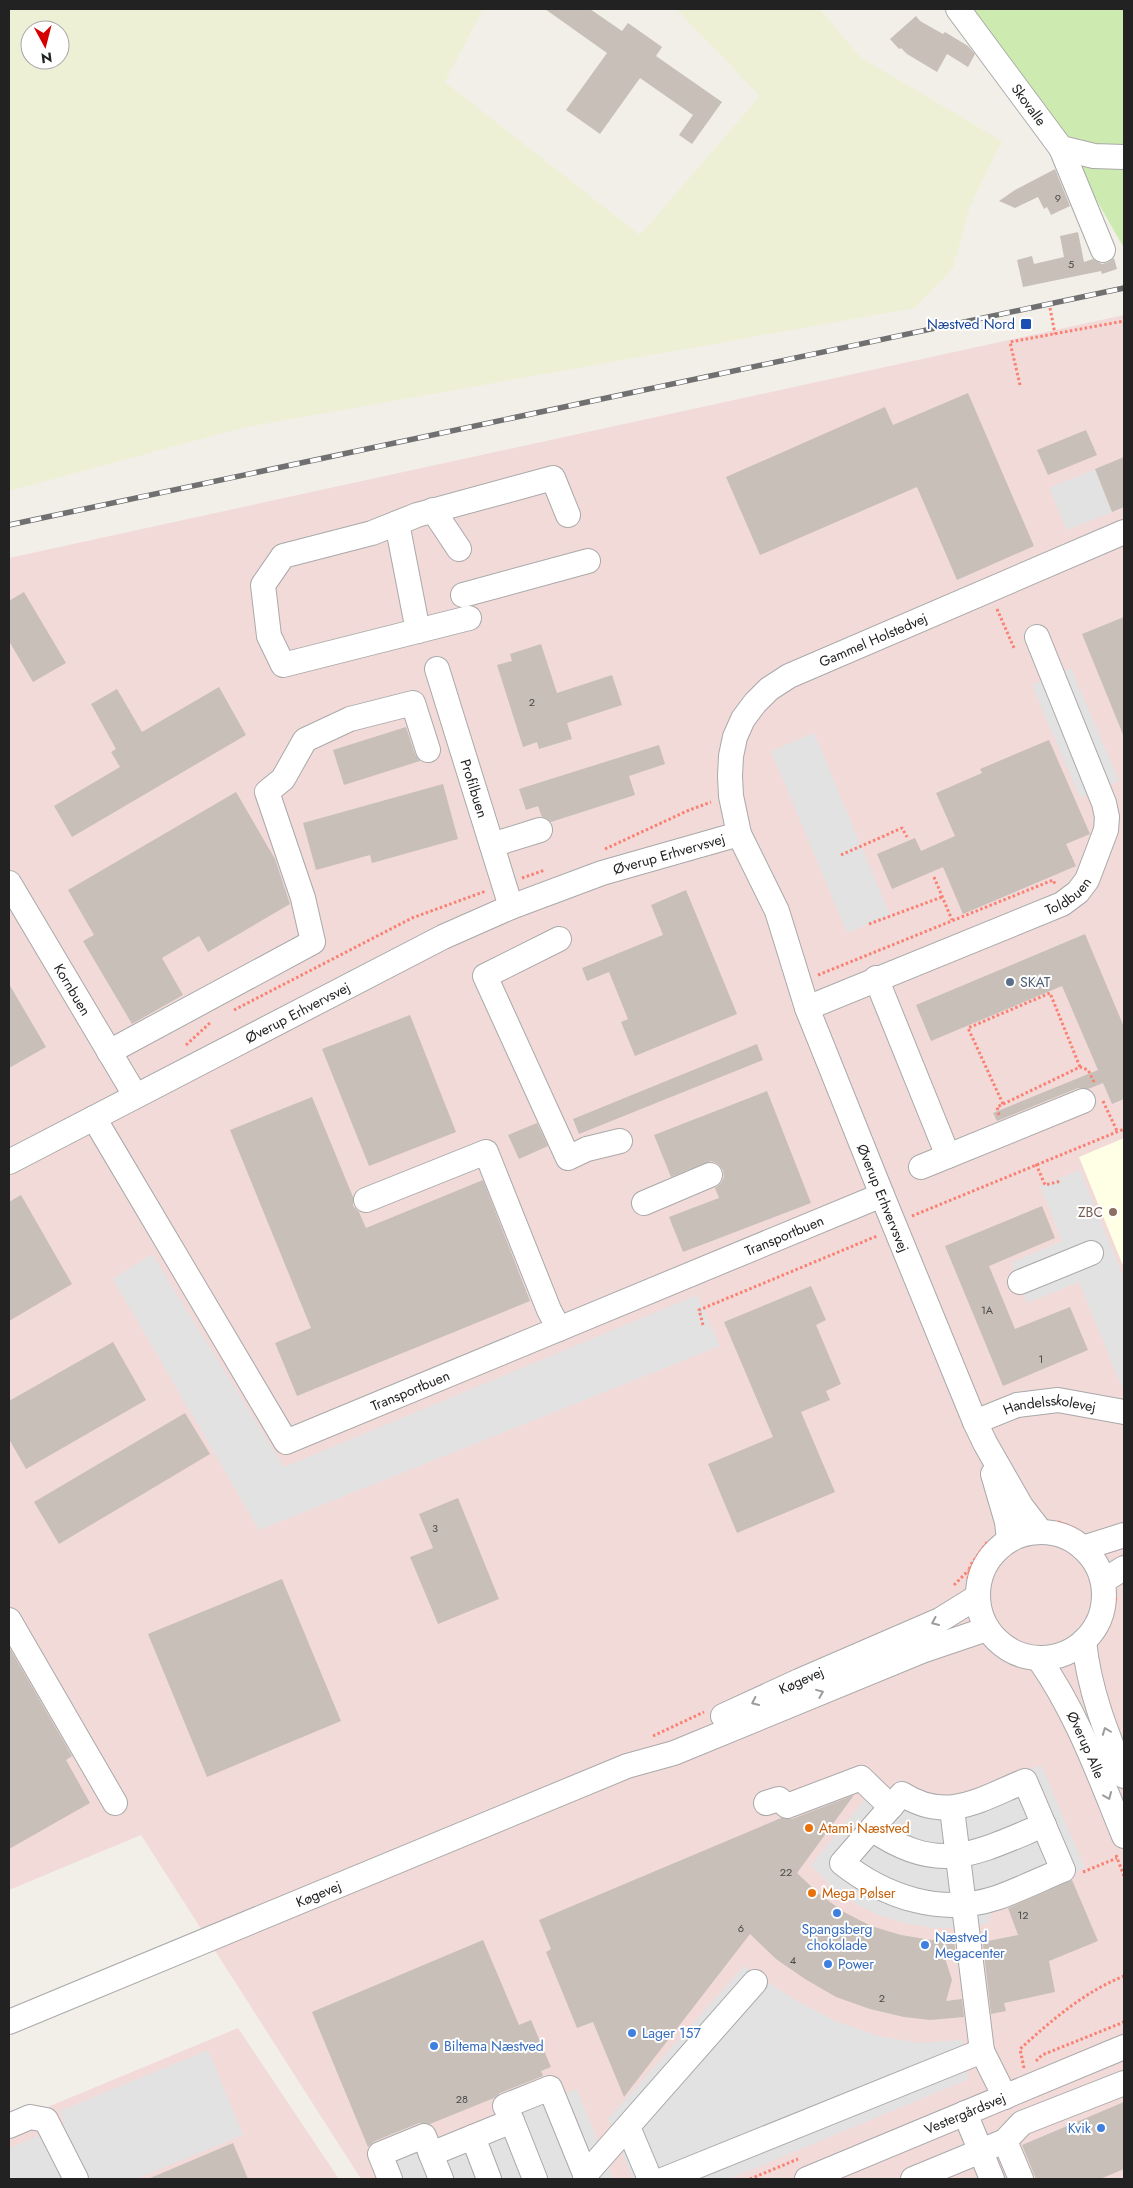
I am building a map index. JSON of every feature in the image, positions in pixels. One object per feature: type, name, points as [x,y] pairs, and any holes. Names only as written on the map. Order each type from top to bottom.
[{"type":"street","name":"Skovalle","points":[[958,9],[1061,148],[1103,250]]},
{"type":"street","points":[[1061,148],[1094,156],[1124,157]]},
{"type":"street","points":[[469,618],[283,664],[269,636],[262,585],[283,556],[372,533],[433,510],[553,478],[568,515]]},
{"type":"street","points":[[433,510],[459,549]]},
{"type":"street","points":[[397,523],[418,631]]},
{"type":"street","name":"Gammel Holstedvej","points":[[739,834],[731,796],[731,756],[735,737],[743,719],[769,689],[789,676],[1124,532]]},
{"type":"street","points":[[462,595],[588,561]]},
{"type":"street","name":"Toldbuen","points":[[807,1008],[876,978],[1062,904],[1078,892],[1087,880],[1106,830],[1107,817],[1104,803],[1036,637]]},
{"type":"street","name":"Profilbuen","points":[[437,669],[511,907]]},
{"type":"street","points":[[110,1052],[313,942],[302,898],[267,792],[283,779],[305,740],[350,719],[413,703],[427,746],[457,732]]},
{"type":"street","points":[[492,845],[540,830]]},
{"type":"street","name":"Øverup Erhvervsvej","points":[[9,1162],[135,1095],[443,938],[511,907],[602,873],[739,834],[777,910],[807,1008],[893,1224],[980,1432],[1008,1534]]},
{"type":"street","name":"Kornbuen","points":[[9,883],[135,1095]]},
{"type":"street","points":[[559,939],[485,976],[568,1158],[588,1149],[620,1141]]},
{"type":"street","points":[[876,978],[948,1156]]},
{"type":"street","points":[[921,1167],[1084,1101]]},
{"type":"street","name":"Transportbuen","points":[[94,1118],[286,1442],[882,1196]]},
{"type":"street","points":[[366,1200],[486,1152],[558,1329]]},
{"type":"street","points":[[644,1203],[710,1175]]},
{"type":"street","points":[[1020,1282],[1091,1253]]},
{"type":"street","name":"Handelsskolevej","points":[[980,1432],[1017,1405],[1058,1400],[1124,1412]]},
{"type":"street","name":"Øverup Erhvervsvej","points":[[980,1432],[1036,1526]]},
{"type":"street","points":[[1090,1546],[1095,1563],[1113,1575],[1104,1597],[1101,1614],[1085,1647],[1063,1654],[1043,1664],[1015,1653],[980,1631],[982,1619],[971,1601],[989,1559],[1008,1534],[1024,1534],[1036,1526],[1090,1546],[1124,1535]]},
{"type":"street","name":"Køgevej","points":[[627,1766],[665,1743],[799,1681],[940,1620],[971,1601]]},
{"type":"street","points":[[9,1620],[115,1803]]},
{"type":"street","name":"Køgevej","points":[[9,2022],[627,1766],[674,1752],[922,1651],[980,1631]]},
{"type":"street","name":"Øverup Alle","points":[[1085,1647],[1091,1688],[1097,1708],[1124,1776]]},
{"type":"street","name":"Øverup Alle","points":[[1043,1664],[1072,1711],[1124,1836]]},
{"type":"street","points":[[766,1803],[779,1799],[787,1806],[861,1778],[891,1807]]},
{"type":"street","points":[[1025,1781],[1063,1870],[996,1898],[964,1904],[932,1903],[894,1895],[873,1885],[842,1863],[902,1794],[925,1806],[952,1809],[967,1805],[1025,1781]]},
{"type":"street","points":[[952,1809],[982,2051],[1005,2097]]},
{"type":"street","points":[[872,1828],[891,1842],[912,1851],[935,1856],[958,1856],[979,1852],[1044,1825]]},
{"type":"street","points":[[535,2179],[505,2106],[550,2088],[586,2177],[755,1982]]},
{"type":"street","name":"Vestergårdsvej","points":[[807,2179],[1124,2047]]},
{"type":"street","points":[[679,2177],[982,2051]]},
{"type":"street","points":[[913,2179],[1005,2141],[1022,2123],[1124,2084]]},
{"type":"street","points":[[965,2113],[992,2179]]},
{"type":"street","points":[[9,2126],[30,2117],[46,2120],[76,2179]]},
{"type":"street","points":[[431,2154],[512,2121]]},
{"type":"street","points":[[628,2127],[650,2179]]},
{"type":"street","points":[[390,2179],[380,2154],[424,2136],[441,2179]]},
{"type":"street","points":[[472,2137],[490,2179]]},
{"type":"street","points":[[1005,2141],[1021,2179]]},
{"type":"path","points":[[1050,308],[1055,334]]},
{"type":"path","points":[[1020,385],[1010,342],[1124,321]]},
{"type":"path","points":[[989,590],[1014,648]]},
{"type":"path","points":[[841,855],[902,828],[907,837]]},
{"type":"path","points":[[934,877],[952,920]]},
{"type":"path","points":[[799,982],[1053,880],[1062,904]]},
{"type":"path","points":[[869,924],[942,897]]},
{"type":"path","points":[[1003,1104],[968,1028],[1050,993],[1080,1067]]},
{"type":"path","points":[[703,1325],[699,1310],[877,1236],[893,1224],[1124,1128]]},
{"type":"path","points":[[1036,1164],[1045,1185],[1061,1181]]},
{"type":"path","points":[[1036,1526],[1060,1522],[1088,1534],[1090,1546]]},
{"type":"path","points":[[971,1601],[970,1566],[992,1535],[1008,1534]]},
{"type":"path","points":[[1085,1647],[1100,1638],[1112,1614],[1116,1602],[1116,1587],[1113,1575]]},
{"type":"path","points":[[980,1631],[1003,1657],[1020,1666],[1043,1664]]},
{"type":"path","points":[[1063,1870],[1076,1869],[1079,1874],[1117,1858]]},
{"type":"path","points":[[1028,2087],[1020,2049],[1059,2014],[1110,1982],[1124,1976]]},
{"type":"shaded area","points":[[9,9],[483,9],[445,82],[640,235],[760,96],[676,9],[820,9],[860,57],[1002,141],[970,207],[953,268],[915,308],[242,428],[9,491]]},
{"type":"shaded area","points":[[1124,315],[1124,2179],[361,2179],[141,1835],[9,1890],[9,558]]},
{"type":"shaded area","points":[[1095,469],[1112,512],[1067,530],[1049,488]]},
{"type":"shaded area","points":[[1071,668],[1119,781],[1080,798],[1032,685]]},
{"type":"shaded area","points":[[814,733],[890,915],[847,933],[771,751]]},
{"type":"shaded area","name":"ZBC","points":[[1124,1138],[1124,1268],[1079,1157]]},
{"type":"shaded area","points":[[1080,1170],[1124,1278],[1124,1387],[1122,1387],[1079,1282],[1027,1303],[1011,1263],[1062,1241],[1040,1186]]},
{"type":"shaded area","points":[[152,1254],[284,1467],[697,1295],[720,1346],[259,1530],[113,1279]]},
{"type":"shaded area","points":[[1041,1765],[1085,1868],[993,1906],[989,1923],[961,1928],[933,1928],[905,1923],[878,1915],[853,1902],[830,1885],[811,1865],[876,1786],[886,1794],[900,1779],[920,1792],[955,1801]]},
{"type":"shaded area","points":[[744,1966],[795,2000],[835,2021],[878,2036],[919,2043],[962,2040],[969,2079],[729,2179],[633,2179],[608,2119]]},
{"type":"shaded area","points":[[238,2028],[339,2179],[9,2179],[9,2123]]},
{"type":"shaded area","points":[[208,2050],[243,2135],[136,2179],[9,2179],[9,2148],[65,2125],[60,2111]]},
{"type":"shaded area","points":[[577,2089],[613,2179],[402,2179],[395,2161]]},
{"type":"green space","points":[[945,9],[1124,9],[1124,248],[1080,171]]},
{"type":"building","points":[[545,9],[590,9],[622,31],[628,23],[662,47],[656,56],[722,102],[692,144],[679,135],[693,115],[640,78],[600,134],[566,110],[607,53]]},
{"type":"building","points":[[916,16],[920,21],[943,34],[945,32],[968,46],[975,54],[968,67],[947,54],[937,72],[907,54],[901,48],[899,49],[890,39]]},
{"type":"building","points":[[1055,169],[1070,206],[1051,215],[1047,207],[1044,209],[1038,197],[1015,208],[999,201],[1015,190]]},
{"type":"building","points":[[1078,232],[1084,262],[1093,259],[1102,264],[1114,258],[1117,269],[1102,274],[1101,271],[1023,287],[1017,260],[1032,256],[1034,264],[1064,257],[1060,236]]},
{"type":"building","points":[[968,393],[1034,546],[957,580],[917,487],[760,555],[726,477],[885,407],[893,425]]},
{"type":"building","points":[[1086,430],[1097,455],[1048,475],[1037,450]]},
{"type":"building","points":[[1124,457],[1124,507],[1112,512],[1095,469]]},
{"type":"building","points":[[24,592],[66,663],[33,682],[9,641],[9,601]]},
{"type":"building","points":[[1124,617],[1124,737],[1082,634]]},
{"type":"building","points":[[541,644],[557,693],[612,675],[622,705],[567,723],[572,739],[539,749],[537,742],[523,747],[497,665],[512,661],[510,654]]},
{"type":"building","points":[[219,687],[246,735],[72,837],[54,806],[120,767],[111,752],[116,749],[91,704],[117,689],[142,732]]},
{"type":"building","points":[[406,727],[415,754],[420,761],[344,785],[333,750]]},
{"type":"building","points":[[1049,740],[1090,834],[1066,844],[1076,866],[963,914],[943,867],[892,889],[877,854],[915,838],[921,851],[955,836],[936,793],[982,773],[980,769]]},
{"type":"building","points":[[659,745],[665,764],[629,776],[635,795],[551,822],[542,817],[538,806],[526,810],[519,789]]},
{"type":"building","points":[[443,784],[458,839],[372,863],[370,855],[316,870],[303,823]]},
{"type":"building","points":[[236,792],[275,859],[290,904],[208,952],[199,936],[162,958],[183,995],[132,1024],[83,941],[94,935],[68,890]]},
{"type":"building","points":[[686,890],[737,1014],[635,1056],[621,1022],[628,1019],[609,972],[587,981],[582,968],[663,935],[651,905]]},
{"type":"building","points":[[1085,934],[1124,1027],[1124,1099],[1112,1104],[1103,1083],[1088,1089],[1078,1088],[997,1121],[993,1113],[1098,1070],[1062,986],[931,1041],[916,1005]]},
{"type":"building","points":[[9,984],[46,1047],[9,1068]]},
{"type":"building","points":[[410,1015],[456,1132],[369,1166],[322,1049]]},
{"type":"building","points":[[757,1044],[763,1060],[579,1134],[573,1119]]},
{"type":"building","points":[[767,1091],[811,1203],[683,1252],[669,1217],[719,1198],[715,1188],[724,1177],[723,1170],[718,1164],[711,1161],[671,1177],[654,1135]]},
{"type":"building","points":[[312,1097],[353,1197],[353,1206],[359,1212],[366,1228],[483,1180],[530,1301],[297,1396],[275,1343],[311,1328],[230,1130]]},
{"type":"building","points":[[537,1123],[548,1146],[519,1159],[508,1135]]},
{"type":"building","points":[[21,1195],[72,1284],[9,1321],[9,1202]]},
{"type":"building","points":[[1042,1206],[1055,1238],[989,1266],[1015,1329],[1070,1307],[1088,1350],[1003,1386],[945,1246]]},
{"type":"building","points":[[811,1286],[826,1320],[816,1325],[841,1384],[826,1391],[830,1400],[801,1412],[835,1492],[737,1533],[708,1464],[773,1437],[724,1322]]},
{"type":"building","points":[[113,1342],[146,1400],[26,1469],[9,1439],[9,1401]]},
{"type":"building","points":[[185,1413],[210,1454],[59,1544],[34,1502]]},
{"type":"building","points":[[458,1498],[499,1599],[438,1624],[410,1557],[433,1548],[419,1514]]},
{"type":"building","points":[[282,1579],[341,1721],[207,1777],[148,1634]]},
{"type":"building","points":[[9,1647],[72,1756],[66,1760],[90,1803],[9,1849]]},
{"type":"building","name":"Næstved Megacenter","points":[[854,1795],[797,1873],[819,1894],[844,1912],[871,1926],[901,1935],[931,1940],[954,1940],[956,1957],[945,1958],[952,1980],[946,2001],[962,1999],[964,2017],[930,2020],[904,2017],[870,2009],[836,1997],[776,1959],[750,1934],[624,2097],[593,2022],[577,2028],[546,1952],[551,1949],[539,1920],[781,1818],[792,1819]]},
{"type":"building","points":[[1072,1880],[1098,1941],[1049,1961],[1055,1992],[1004,2003],[1006,2011],[991,2014],[982,1936],[986,1935],[988,1941],[1018,1935],[1008,1908]]},
{"type":"building","name":"Biltema Næstved","points":[[483,1940],[519,2025],[531,2020],[551,2067],[541,2071],[543,2076],[500,2093],[494,2098],[430,2124],[419,2123],[375,2141],[368,2147],[312,2012]]},
{"type":"building","points":[[1124,2102],[1124,2169],[1100,2179],[1036,2179],[1022,2145]]},
{"type":"building","points":[[233,2143],[248,2179],[148,2179]]},
{"type":"railway","points":[[9,525],[1124,288]]},
{"type":"place","name":"Næstved Nord","points":[[1026,324]]},
{"type":"place","name":"SKAT","points":[[1010,982]]},
{"type":"place","name":"ZBC","points":[[1113,1212]]},
{"type":"place","name":"Atami Næstved","points":[[809,1828]]},
{"type":"place","name":"Mega Pølser","points":[[812,1893]]},
{"type":"place","name":"Spangsberg chokolade","points":[[837,1913]]},
{"type":"place","name":"Næstved Megacenter","points":[[925,1945]]},
{"type":"place","name":"Power","points":[[828,1964]]},
{"type":"place","name":"Lager 157","points":[[632,2033]]},
{"type":"place","name":"Biltema Næstved","points":[[434,2046]]},
{"type":"place","name":"Kvik","points":[[1101,2128]]}]
